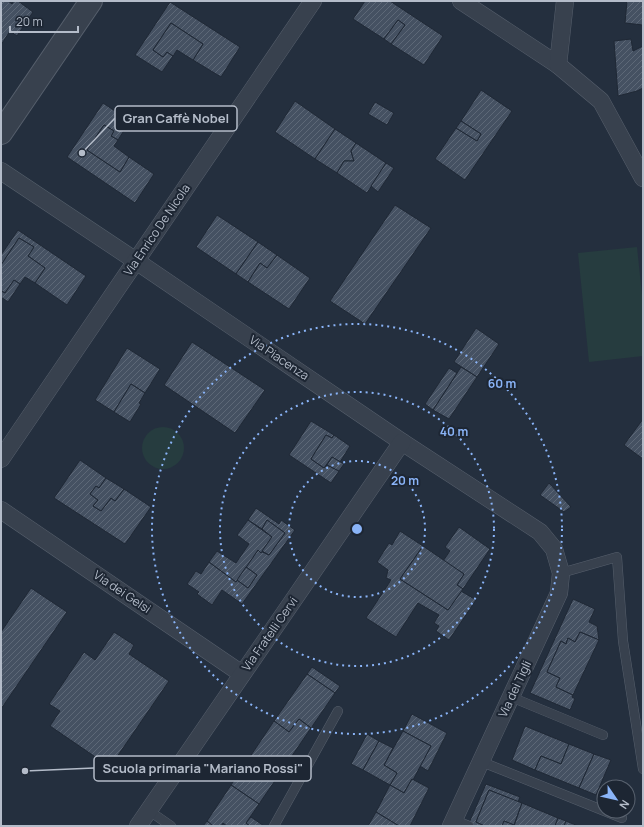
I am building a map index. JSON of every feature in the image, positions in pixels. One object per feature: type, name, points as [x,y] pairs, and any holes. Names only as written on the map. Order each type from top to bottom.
[{"type":"street","points":[[1,133],[91,1]]},
{"type":"street","name":"Via Enrico De Nicola","points":[[1,459],[314,1]]},
{"type":"street","points":[[461,1],[558,65],[600,101],[643,178]]},
{"type":"street","points":[[558,65],[565,1]]},
{"type":"street","name":"Via Piacenza","points":[[1,171],[402,442],[540,532],[554,548]]},
{"type":"street","name":"Via Fratelli Cervi","points":[[138,826],[402,442]]},
{"type":"street","name":"Via dei Gelsi","points":[[1,510],[242,674]]},
{"type":"street","name":"Via dei Tigli","points":[[452,823],[482,762],[559,593],[561,573],[554,548]]},
{"type":"lane","points":[[561,573],[617,557],[623,641],[643,769]]},
{"type":"lane","points":[[511,697],[603,735]]},
{"type":"lane","points":[[274,826],[338,711]]},
{"type":"lane","points":[[482,762],[596,808]]},
{"type":"lane","points":[[148,810],[171,826]]},
{"type":"lane","points":[[452,823],[469,826]]},
{"type":"green space","points":[[637,247],[643,304],[643,356],[589,362],[578,253]]},
{"type":"green space","points":[[159,427],[167,427],[178,433],[184,444],[184,452],[178,463],[167,469],[159,469],[148,463],[142,452],[142,444],[148,433]]},
{"type":"building","points":[[1,1],[8,1],[12,4],[14,1],[18,1],[33,12],[17,36],[10,31],[1,45]]},
{"type":"building","points":[[365,1],[390,1],[443,36],[424,65],[391,44],[405,25],[398,20],[384,39],[353,19]]},
{"type":"building","points":[[627,1],[643,1],[643,25],[625,23]]},
{"type":"building","points":[[170,2],[240,47],[221,77],[193,60],[203,44],[171,23],[153,50],[163,57],[167,52],[173,56],[162,72],[135,55]]},
{"type":"building","points":[[398,20],[405,25],[391,44],[384,39]]},
{"type":"building","points":[[171,23],[203,44],[193,60],[177,50],[173,56],[167,52],[163,57],[153,50]]},
{"type":"building","points":[[631,39],[633,51],[643,46],[643,88],[618,96],[614,41]]},
{"type":"building","points":[[481,90],[512,111],[465,180],[435,159],[456,128],[477,141],[481,134],[461,121]]},
{"type":"building","points":[[295,101],[335,129],[315,159],[275,132]]},
{"type":"building","points":[[375,102],[394,113],[387,125],[368,114]]},
{"type":"building","points":[[103,103],[130,121],[118,140],[111,136],[114,131],[104,125],[87,150],[120,172],[129,157],[154,174],[135,203],[67,157]]},
{"type":"building","points":[[461,121],[481,134],[477,141],[456,128]]},
{"type":"building","points":[[104,125],[114,131],[111,136],[118,140],[114,146],[129,157],[120,172],[87,150]]},
{"type":"building","points":[[335,129],[356,143],[351,151],[354,161],[344,161],[337,173],[315,159]]},
{"type":"building","points":[[356,143],[386,163],[367,193],[337,173],[344,161],[354,161],[351,151]]},
{"type":"building","points":[[386,163],[394,168],[378,192],[371,186]]},
{"type":"building","points":[[395,205],[431,228],[365,324],[330,301]]},
{"type":"building","points":[[217,215],[258,242],[236,274],[196,247]]},
{"type":"building","points":[[18,230],[86,276],[67,305],[35,283],[45,268],[28,256],[34,247],[19,238],[1,265],[1,255]]},
{"type":"building","points":[[19,238],[34,247],[28,256],[45,268],[35,283],[25,277],[20,284],[14,280],[5,293],[1,291],[1,265]]},
{"type":"building","points":[[258,242],[277,255],[267,268],[260,263],[248,282],[236,274]]},
{"type":"building","points":[[277,255],[310,278],[289,309],[248,282],[260,263],[267,268]]},
{"type":"building","points":[[14,280],[20,284],[8,302],[1,297],[1,291],[5,293]]},
{"type":"building","points":[[476,328],[499,344],[477,377],[454,362]]},
{"type":"building","points":[[192,342],[265,390],[235,433],[164,385]]},
{"type":"building","points":[[127,348],[160,369],[145,393],[131,384],[114,412],[95,400]]},
{"type":"building","points":[[461,367],[477,377],[449,419],[433,410]]},
{"type":"building","points":[[449,368],[457,373],[433,410],[425,404]]},
{"type":"building","points":[[131,384],[145,393],[139,403],[141,404],[130,422],[114,412]]},
{"type":"building","points":[[643,419],[643,459],[624,445]]},
{"type":"building","points":[[311,421],[334,435],[332,438],[326,435],[311,459],[324,468],[327,465],[339,471],[331,483],[289,455]]},
{"type":"building","points":[[326,435],[332,438],[334,435],[350,446],[340,462],[332,457],[324,468],[311,459]]},
{"type":"building","points":[[332,457],[344,464],[339,471],[327,465]]},
{"type":"building","points":[[80,460],[106,478],[99,488],[96,486],[90,494],[98,500],[93,506],[101,511],[111,498],[115,501],[124,489],[151,507],[125,544],[54,498]]},
{"type":"building","points":[[106,478],[124,489],[115,501],[111,498],[101,511],[93,506],[98,500],[90,494],[96,486],[99,488]]},
{"type":"building","points":[[549,483],[571,507],[564,512],[540,495]]},
{"type":"building","points":[[256,508],[279,524],[281,520],[295,530],[242,604],[222,590],[212,605],[197,594],[199,592],[187,584],[196,571],[201,574],[209,562],[236,582],[237,580],[248,588],[257,575],[246,567],[258,550],[269,555],[285,533],[267,520],[262,529],[248,520]]},
{"type":"building","points":[[248,520],[272,537],[261,553],[258,550],[236,582],[209,562],[217,551],[236,563],[249,544],[237,535]]},
{"type":"building","points":[[267,520],[285,533],[269,555],[262,551],[272,537],[262,529]]},
{"type":"building","points":[[459,527],[490,549],[463,589],[457,585],[464,574],[443,561],[450,551],[445,547]]},
{"type":"building","points":[[400,531],[423,546],[400,579],[448,610],[461,591],[476,600],[449,640],[436,631],[439,626],[434,623],[439,615],[418,603],[396,637],[366,618],[391,580],[386,578],[388,570],[377,562],[389,543],[392,545]]},
{"type":"building","points":[[423,546],[464,574],[457,585],[463,589],[448,610],[400,579]]},
{"type":"building","points":[[246,567],[257,575],[248,588],[237,580]]},
{"type":"building","points":[[31,588],[67,612],[1,709],[1,632]]},
{"type":"building","points":[[573,599],[595,609],[589,622],[597,626],[599,640],[580,632],[575,642],[568,638],[566,644],[561,641],[547,672],[560,678],[556,687],[573,695],[572,697],[575,699],[570,710],[530,693]]},
{"type":"building","points":[[114,632],[134,645],[129,654],[169,681],[110,767],[50,726],[60,711],[49,704],[84,652],[95,660]]},
{"type":"building","points":[[580,632],[599,640],[573,695],[556,687],[560,678],[547,672],[561,641],[566,644],[568,638],[575,642]]},
{"type":"building","points":[[312,667],[340,686],[335,693],[307,674]]},
{"type":"building","points":[[307,674],[335,693],[311,728],[299,719],[289,732],[274,721]]},
{"type":"building","points":[[412,714],[447,733],[428,771],[420,766],[431,746],[403,731]]},
{"type":"building","points":[[299,719],[311,728],[259,804],[231,785],[274,721],[289,732]]},
{"type":"building","points":[[525,726],[569,744],[561,764],[541,756],[535,770],[512,760]]},
{"type":"building","points":[[403,731],[431,746],[413,780],[412,779],[404,793],[390,785],[397,773],[384,765]]},
{"type":"building","points":[[367,734],[379,741],[363,770],[351,764]]},
{"type":"building","points":[[379,741],[393,748],[384,765],[397,773],[390,785],[363,770]]},
{"type":"building","points":[[569,744],[594,754],[579,788],[535,770],[541,756],[561,764]]},
{"type":"building","points":[[594,754],[611,760],[603,779],[596,779],[596,795],[579,788]]},
{"type":"building","points":[[412,779],[429,788],[410,826],[399,826],[376,812],[390,785],[404,793]]},
{"type":"building","points":[[486,784],[520,797],[518,802],[489,790],[476,822],[485,826],[468,825]]},
{"type":"building","points":[[231,785],[259,804],[246,823],[250,826],[227,826],[223,823],[221,826],[213,826],[207,821]]},
{"type":"building","points":[[489,790],[522,803],[514,825],[504,821],[502,826],[485,826],[476,822]]},
{"type":"building","points":[[522,803],[558,818],[555,826],[514,826]]},
{"type":"building","points":[[376,812],[399,826],[368,826]]},
{"type":"building","points":[[251,817],[264,826],[250,826],[246,823]]},
{"type":"building","points":[[558,818],[566,821],[564,826],[555,826]]},
{"type":"building","points":[[207,821],[213,826],[203,826]]},
{"type":"building","points":[[504,821],[514,825],[514,826],[502,826]]},
{"type":"building","points":[[566,821],[578,826],[564,826]]},
{"type":"place","name":"Gran Caffè Nobel","points":[[82,153]]},
{"type":"place","name":"Scuola primaria \"Mariano Rossi\"","points":[[25,771]]}]
